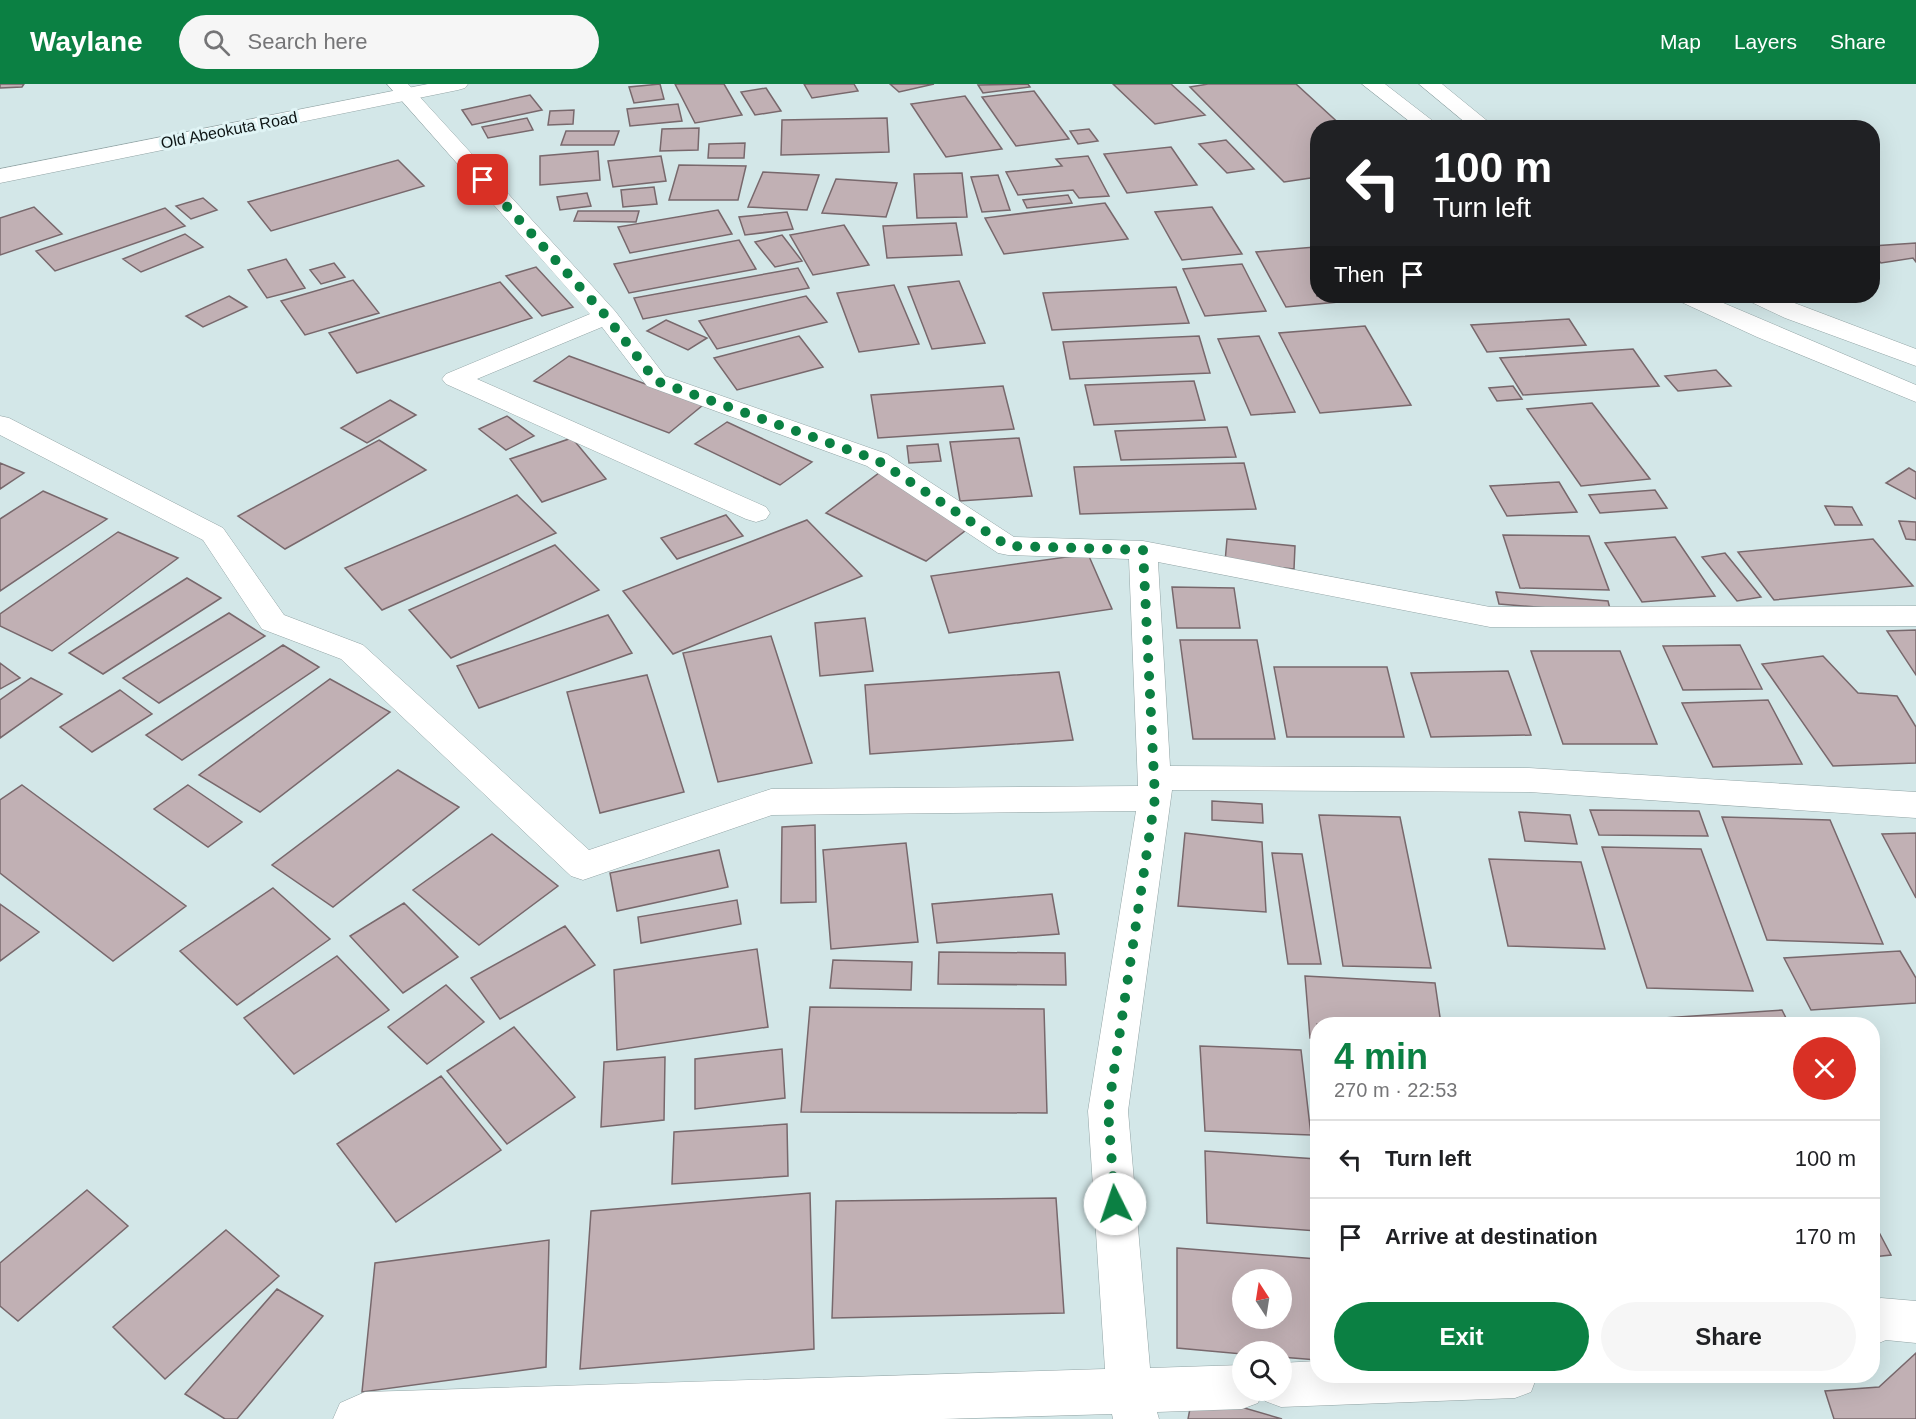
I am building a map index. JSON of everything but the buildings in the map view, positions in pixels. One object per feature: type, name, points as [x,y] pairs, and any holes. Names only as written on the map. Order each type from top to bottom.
[{"type":"main road","name":"Old Abeokuta Road","points":[[0,160],[381,84]]},
{"type":"main road","name":"Old Abeokuta Road","points":[[0,176],[402,89],[458,84]]},
{"type":"main road","points":[[1372,84],[1421,120]]},
{"type":"main road","points":[[1429,84],[1476,120]]},
{"type":"main road","points":[[402,89],[606,316],[656,381],[877,460],[1008,546],[1143,550],[1490,617],[1916,616]]},
{"type":"main road","points":[[1703,303],[1766,332],[1916,394]]},
{"type":"main road","points":[[1773,303],[1916,358]]},
{"type":"main road","points":[[606,316],[455,379],[756,513]]},
{"type":"main road","points":[[0,424],[213,534],[273,622],[351,652],[583,866],[771,802],[1155,788],[1529,780],[1916,805]]},
{"type":"main road","points":[[1133,1405],[1108,1111],[1155,788],[1143,550]]},
{"type":"main road","points":[[1880,1319],[1916,1322]]},
{"type":"main road","points":[[1292,1385],[1333,1383]]},
{"type":"main road","points":[[356,1419],[364,1415],[1133,1405],[1232,1389]]},
{"type":"route","points":[[483,180],[606,316],[656,381],[877,460],[1008,546],[1143,550],[1153,719],[1155,798],[1108,1111],[1115,1204]]}]
